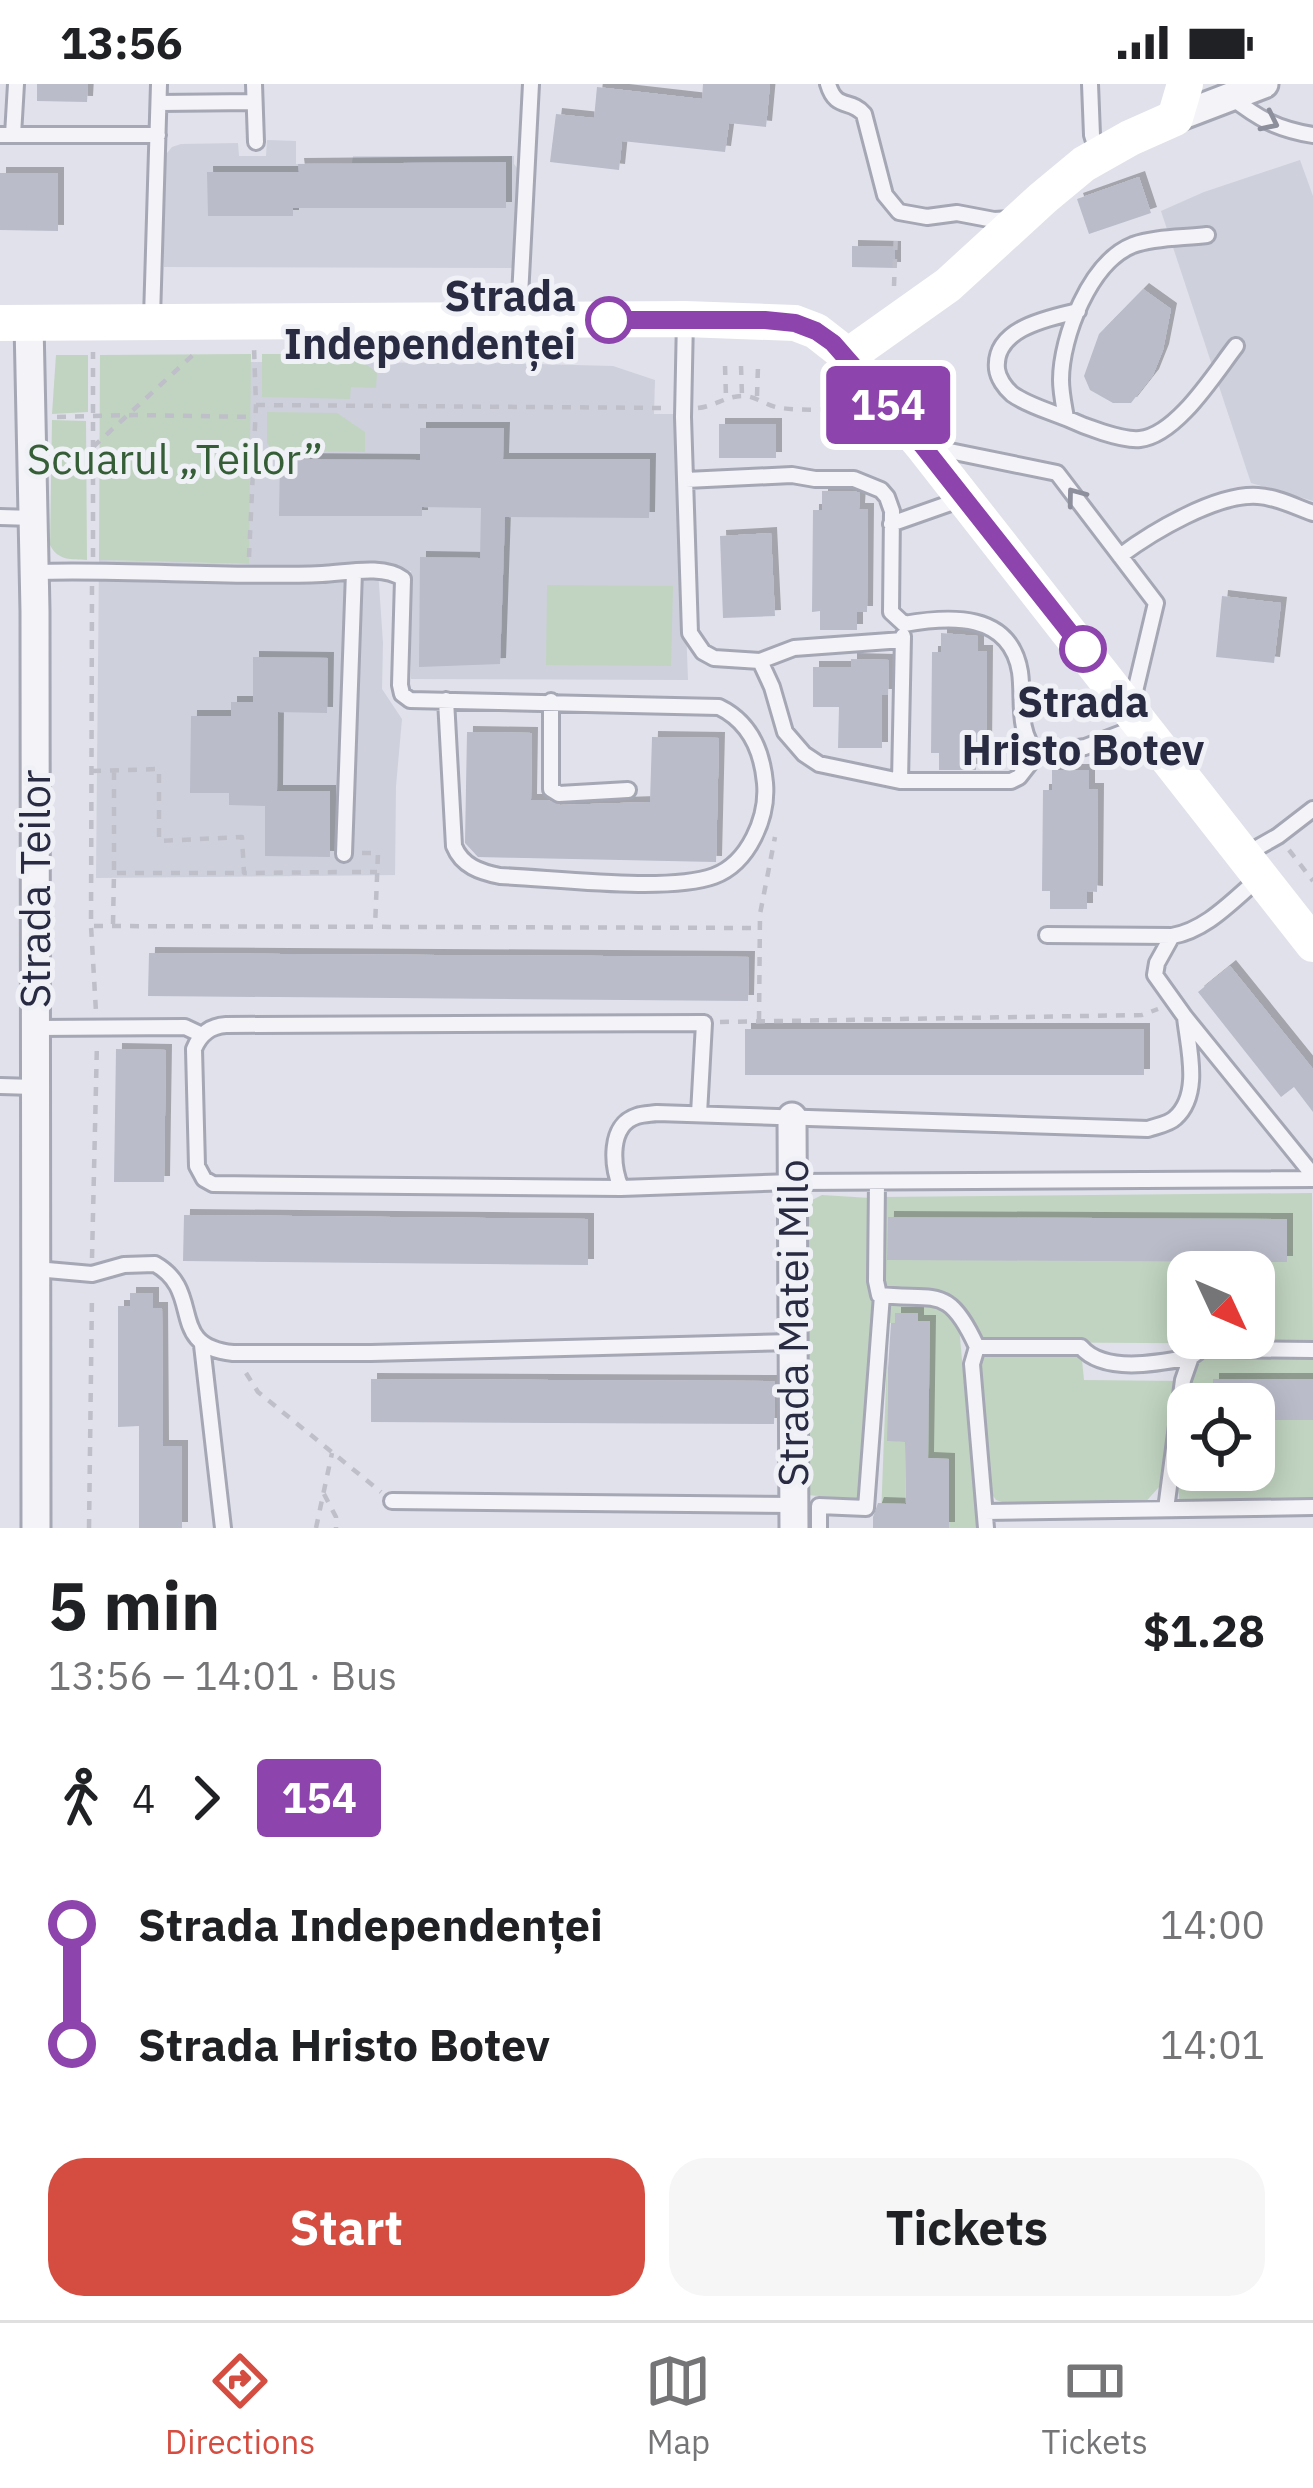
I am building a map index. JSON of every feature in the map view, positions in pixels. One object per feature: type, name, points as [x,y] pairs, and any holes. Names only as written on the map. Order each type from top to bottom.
[{"type":"main road","points":[[848,356],[908,298],[1018,220],[1098,155],[1180,101]]},
{"type":"main road","points":[[15,323],[685,319],[765,320],[816,331],[848,356],[867,405],[922,445],[1313,944]]},
{"type":"street","points":[[1180,101],[1231,98],[1264,84]]},
{"type":"street","name":"Strada Teilor","points":[[15,323],[34,572],[36,1528]]},
{"type":"street","name":"Strada Matei Milo","points":[[792,1118],[794,1517]]},
{"type":"lane","points":[[16,84],[6,135],[158,136]]},
{"type":"lane","points":[[152,323],[159,84]]},
{"type":"lane","points":[[254,84],[256,142]]},
{"type":"lane","points":[[518,322],[531,84]]},
{"type":"lane","points":[[828,84],[833,98],[859,107],[864,114],[885,194],[897,211],[928,217],[957,213],[1018,220]]},
{"type":"lane","points":[[1090,84],[1092,136],[1098,155]]},
{"type":"lane","points":[[1231,98],[1267,123],[1313,135]]},
{"type":"lane","points":[[159,104],[254,103]]},
{"type":"lane","points":[[1066,418],[1063,364],[1088,287],[1112,256],[1136,244],[1207,235]]},
{"type":"lane","points":[[1078,310],[1015,332],[999,356],[998,370],[1010,392],[1066,418],[1137,440],[1153,436],[1186,410],[1236,346]]},
{"type":"lane","points":[[685,319],[690,633],[703,652],[714,658],[760,661],[794,648],[903,632],[936,618],[982,624],[1010,645],[1018,665],[1019,708],[1036,754]]},
{"type":"lane","points":[[760,661],[785,732],[804,754],[819,764],[899,781],[1011,781],[1036,754],[1096,744],[1137,717],[1156,603],[1057,473],[922,445]]},
{"type":"lane","points":[[686,480],[792,475],[854,478],[887,497],[892,511],[891,612],[903,632],[899,781]]},
{"type":"lane","points":[[1120,556],[1177,522],[1252,495],[1313,513]]},
{"type":"lane","points":[[891,524],[964,498]]},
{"type":"lane","points":[[0,518],[33,518]]},
{"type":"lane","points":[[34,572],[248,577],[390,572],[403,579],[402,694],[410,700],[446,700],[551,701],[712,706],[736,717],[757,746],[766,791],[759,824],[738,859],[708,878],[647,883],[500,876],[469,865],[460,858],[454,842],[446,700]]},
{"type":"lane","points":[[344,854],[353,572]]},
{"type":"lane","points":[[551,701],[551,789],[559,794],[628,790]]},
{"type":"lane","points":[[1047,935],[1172,936],[1198,928],[1278,836],[1313,809]]},
{"type":"lane","points":[[1172,936],[1155,975],[1313,1177]]},
{"type":"lane","points":[[621,1188],[614,1155],[617,1135],[634,1117],[657,1113],[1148,1129],[1174,1120],[1187,1099],[1192,1077],[1184,1016]]},
{"type":"lane","points":[[699,1114],[704,1023],[218,1025],[202,1035],[194,1049],[195,1150],[199,1173],[213,1184],[621,1188],[1313,1177]]},
{"type":"lane","points":[[36,1028],[184,1027],[202,1035]]},
{"type":"lane","points":[[0,1086],[34,1087]]},
{"type":"lane","points":[[877,1182],[877,1290],[882,1295],[939,1298],[967,1324],[977,1347],[972,1364],[985,1520],[1122,1510],[1313,1507]]},
{"type":"lane","points":[[36,1269],[92,1274],[124,1265],[155,1264],[177,1281],[191,1329],[202,1345],[223,1528]]},
{"type":"lane","points":[[819,1528],[818,1506],[866,1508],[882,1295]]},
{"type":"lane","points":[[202,1345],[233,1353],[371,1354],[794,1342]]},
{"type":"lane","points":[[977,1347],[1081,1346],[1090,1357],[1116,1363],[1179,1359]]},
{"type":"lane","points":[[1275,1350],[1313,1350]]},
{"type":"lane","points":[[1166,1509],[1183,1380],[1190,1359]]},
{"type":"lane","points":[[392,1501],[794,1517]]},
{"type":"lane","points":[[1120,1528],[1122,1510]]},
{"type":"path","points":[[897,211],[908,298]]},
{"type":"path","points":[[89,1528],[97,1027],[91,926],[93,347]]},
{"type":"path","points":[[248,577],[254,347]]},
{"type":"path","points":[[93,447],[194,355]]},
{"type":"path","points":[[725,366],[726,398]]},
{"type":"path","points":[[741,366],[742,396]]},
{"type":"path","points":[[757,399],[758,366]]},
{"type":"path","points":[[256,405],[683,408],[706,407],[742,396],[776,408],[867,405]]},
{"type":"path","points":[[52,417],[255,417]]},
{"type":"path","points":[[92,771],[158,769],[159,841],[242,837],[244,873]]},
{"type":"path","points":[[113,926],[114,770]]},
{"type":"path","points":[[759,1020],[760,928],[776,828]]},
{"type":"path","points":[[1278,836],[1313,880]]},
{"type":"path","points":[[375,927],[377,853]]},
{"type":"path","points":[[114,874],[377,872]]},
{"type":"path","points":[[91,926],[760,928]]},
{"type":"path","points":[[704,1023],[1142,1015],[1172,998]]},
{"type":"path","points":[[233,1353],[258,1392],[392,1501]]},
{"type":"path","points":[[316,1528],[332,1453]]},
{"type":"path","points":[[325,1494],[336,1528]]},
{"type":"shaded area","points":[[267,140],[296,141],[296,164],[352,163],[353,156],[514,156],[520,172],[513,268],[164,267],[162,159],[181,144],[238,143],[239,156],[266,156]]},
{"type":"shaded area","points":[[1300,160],[1313,196],[1313,501],[1251,483],[1161,211]]},
{"type":"shaded area","points":[[250,362],[613,366],[655,380],[654,414],[678,414],[688,680],[411,679],[411,571],[378,570],[382,689],[402,719],[395,875],[96,878],[99,560],[248,564]]},
{"type":"green space","name":"Scuarul „Teilor”","points":[[251,354],[249,564],[99,560],[100,355]]},
{"type":"green space","points":[[262,354],[353,354],[377,373],[376,388],[351,387],[350,399],[262,397]]},
{"type":"green space","points":[[56,355],[88,355],[88,412],[52,414]]},
{"type":"green space","points":[[267,412],[337,413],[365,432],[365,452],[273,451],[267,443]]},
{"type":"green space","points":[[52,420],[86,421],[87,560],[61,557],[50,545]]},
{"type":"green space","points":[[547,585],[673,586],[671,666],[546,665]]},
{"type":"green space","points":[[1312,1193],[1313,1344],[1275,1344],[1275,1251],[1167,1251],[1167,1343],[980,1342],[969,1315],[952,1297],[930,1290],[881,1291],[886,1218],[880,1216],[881,1197]]},
{"type":"green space","points":[[822,1195],[870,1198],[873,1294],[863,1500],[807,1495],[806,1213],[812,1200]]},
{"type":"green space","points":[[889,1303],[920,1303],[937,1306],[959,1326],[977,1528],[949,1528],[949,1459],[927,1458],[930,1322],[918,1321],[917,1313],[896,1313],[895,1323],[888,1323]]},
{"type":"green space","points":[[888,1332],[887,1440],[905,1442],[906,1516],[881,1517]]},
{"type":"green space","points":[[1081,1350],[1084,1380],[1179,1381],[1167,1383],[1167,1478],[1142,1506],[996,1500],[988,1489],[977,1364],[985,1352]]},
{"type":"green space","points":[[1313,1356],[1313,1505],[1180,1506],[1178,1491],[1275,1491],[1275,1383],[1187,1383],[1194,1366],[1205,1359]]},
{"type":"building","points":[[37,84],[88,84],[87,102],[37,101]]},
{"type":"building","points":[[703,84],[770,84],[766,127],[729,123],[725,152],[622,141],[619,170],[550,162],[556,114],[594,118],[597,87],[702,99]]},
{"type":"building","points":[[506,162],[506,208],[293,208],[293,216],[208,216],[207,172],[299,172],[298,164]]},
{"type":"building","points":[[0,173],[58,173],[58,231],[0,230]]},
{"type":"building","points":[[1139,177],[1151,213],[1089,234],[1077,199]]},
{"type":"building","points":[[852,246],[895,247],[895,268],[852,267]]},
{"type":"building","points":[[1143,289],[1171,309],[1163,350],[1153,375],[1131,403],[1113,403],[1090,390],[1084,376],[1099,334]]},
{"type":"building","points":[[719,424],[776,424],[776,458],[719,458]]},
{"type":"building","points":[[420,428],[504,428],[503,459],[650,459],[649,518],[505,517],[500,664],[419,667],[420,557],[480,558],[481,508],[422,507],[422,516],[279,516],[280,459],[420,460]]},
{"type":"building","points":[[822,491],[860,493],[859,509],[868,509],[867,612],[857,612],[857,630],[820,630],[820,611],[812,612],[813,510],[822,510]]},
{"type":"building","points":[[771,533],[775,616],[723,618],[720,536]]},
{"type":"building","points":[[1222,596],[1281,603],[1274,663],[1216,657]]},
{"type":"building","points":[[941,633],[978,636],[978,651],[987,651],[986,754],[976,754],[976,770],[939,770],[939,753],[931,753],[932,652],[941,652]]},
{"type":"building","points":[[253,657],[328,658],[327,713],[278,712],[277,791],[330,791],[330,857],[265,856],[265,806],[229,805],[229,793],[190,793],[191,716],[231,716],[231,702],[253,702]]},
{"type":"building","points":[[851,659],[889,660],[888,695],[882,695],[882,748],[838,748],[839,707],[813,707],[813,667],[851,667]]},
{"type":"building","points":[[467,732],[532,733],[531,800],[560,805],[650,802],[652,737],[719,738],[716,862],[478,857],[465,843]]},
{"type":"building","points":[[1052,770],[1089,770],[1089,789],[1098,789],[1097,892],[1087,891],[1087,909],[1050,909],[1050,891],[1042,891],[1043,790],[1052,790]]},
{"type":"building","points":[[149,953],[749,957],[748,1001],[148,996]]},
{"type":"building","points":[[1230,966],[1313,1069],[1313,1112],[1294,1087],[1281,1097],[1198,992]]},
{"type":"building","points":[[745,1029],[1144,1029],[1144,1075],[745,1075]]},
{"type":"building","points":[[116,1049],[166,1050],[164,1182],[114,1182]]},
{"type":"building","points":[[184,1215],[588,1219],[588,1265],[183,1261]]},
{"type":"building","points":[[888,1217],[1287,1219],[1287,1262],[1275,1262],[1275,1251],[1167,1251],[1167,1261],[887,1260]]},
{"type":"building","points":[[130,1293],[153,1293],[153,1308],[162,1308],[163,1446],[182,1446],[182,1528],[139,1528],[139,1426],[118,1427],[118,1306],[130,1306]]},
{"type":"building","points":[[895,1313],[918,1313],[918,1321],[930,1321],[928,1458],[949,1459],[949,1528],[873,1528],[878,1503],[906,1504],[905,1442],[887,1441]]},
{"type":"building","points":[[371,1379],[775,1381],[774,1424],[371,1422]]},
{"type":"building","points":[[1213,1379],[1313,1379],[1313,1420],[1275,1420],[1275,1383],[1213,1383]]},
{"type":"bus line","name":"154","points":[[609,320],[765,320],[816,331],[848,356],[1083,649]]},
{"type":"place","name":"Strada Independenței","points":[[609,320]]},
{"type":"place","name":"Strada Hristo Botev","points":[[1083,649]]}]
